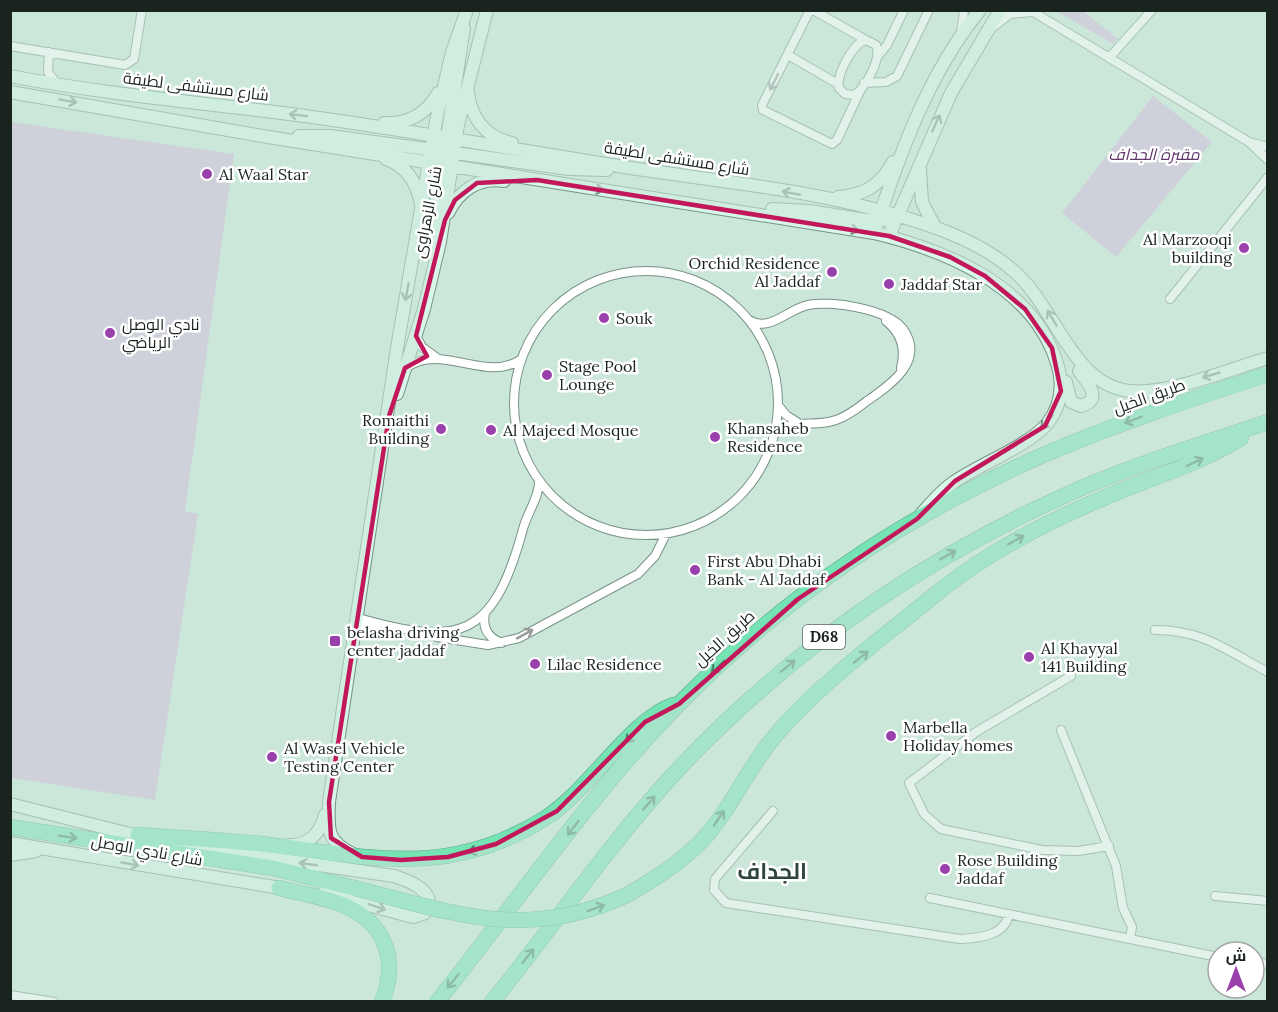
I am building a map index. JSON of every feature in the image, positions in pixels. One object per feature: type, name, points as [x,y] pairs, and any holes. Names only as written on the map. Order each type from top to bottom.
[{"type":"highway","name":"طريق الخيل","points":[[437,1002],[601,794],[679,704],[737,649],[798,599],[862,553],[917,519],[1041,456],[1139,417],[1268,374]]},
{"type":"highway","points":[[10,827],[273,868],[470,916],[513,922],[573,915],[627,895],[670,867],[708,833],[765,747],[798,711],[951,582],[1000,549],[1049,522],[1192,464],[1266,423]]},
{"type":"highway","name":"D68","points":[[492,1002],[634,820],[672,776],[768,682],[828,634],[940,559],[1029,512],[1150,462],[1266,423]]},
{"type":"highway","points":[[138,836],[261,844],[370,859],[417,860],[448,857],[480,849],[520,833],[564,805],[651,717],[679,704]]},
{"type":"highway","points":[[279,888],[344,905],[373,925],[385,945],[389,960],[389,978],[382,1002]]},
{"type":"main road","name":"شارع الزهراوى","points":[[370,859],[335,843],[328,827],[329,802],[354,622],[389,416],[397,348],[422,214],[468,83],[487,10]]},
{"type":"main road","points":[[878,222],[905,147],[930,89],[980,10]]},
{"type":"main road","points":[[889,236],[921,157],[951,93],[1000,10]]},
{"type":"main road","name":"شارع الزهراوى","points":[[389,416],[416,336],[445,219],[444,81],[466,13]]},
{"type":"main road","points":[[436,257],[434,227],[444,151],[463,47],[466,13]]},
{"type":"main road","name":"شارع مستشفى لطيفة","points":[[10,76],[356,124],[537,180],[735,211],[878,222],[898,215],[934,227],[988,254],[1015,272],[1043,303],[1082,365],[1093,376],[1117,388],[1131,391],[1164,388],[1268,358]]},
{"type":"main road","points":[[356,124],[411,120],[430,106],[444,81]]},
{"type":"main road","points":[[468,83],[470,105],[485,130],[498,139],[526,146],[540,154]]},
{"type":"main road","name":"شارع مستشفى لطيفة","points":[[10,92],[369,153],[444,151],[540,154],[623,166],[825,199],[878,222],[889,236],[950,257],[985,276],[1025,309],[1052,348],[1061,378],[1061,391],[1056,410],[1036,435],[955,481],[917,519]]},
{"type":"main road","points":[[268,137],[330,136],[584,170],[623,166]]},
{"type":"main road","points":[[825,199],[853,196],[874,187],[905,147]]},
{"type":"main road","points":[[369,153],[397,164],[409,174],[418,193],[422,214]]},
{"type":"main road","points":[[921,157],[919,184],[922,202],[934,227]]},
{"type":"main road","points":[[445,219],[455,201],[477,183],[497,180],[522,183],[537,180]]},
{"type":"main road","points":[[1052,348],[1065,372],[1069,399],[1077,406],[1088,403],[1093,397],[1093,390],[1068,353],[1064,338]]},
{"type":"main road","name":"شارع الزهراوى","points":[[261,844],[293,845],[309,841],[320,829],[329,802]]},
{"type":"main road","name":"شارع نادي الوصل","points":[[10,804],[190,847],[394,876],[424,891],[428,897],[429,906],[424,913],[413,916],[327,893],[279,888],[10,843]]},
{"type":"main road","name":"شارع نادي الوصل","points":[[10,812],[48,814]]},
{"type":"main road","points":[[10,855],[49,850]]},
{"type":"street","points":[[10,46],[48,56],[129,64],[135,55],[142,10]]},
{"type":"street","points":[[878,56],[876,45],[812,10],[762,108],[825,143],[832,144],[837,140],[862,86],[878,56],[887,45],[904,10]]},
{"type":"street","points":[[788,55],[838,84],[845,94],[854,95],[862,86],[883,82],[897,76],[929,10]]},
{"type":"street","points":[[961,37],[964,10]]},
{"type":"street","points":[[1108,58],[1152,10]]},
{"type":"street","points":[[986,32],[1010,14],[1031,11],[1249,142],[1268,160]]},
{"type":"street","points":[[838,84],[856,45],[866,40]]},
{"type":"street","points":[[30,80],[40,73],[48,56]]},
{"type":"street","points":[[48,56],[48,72],[57,84]]},
{"type":"street","points":[[872,68],[883,82]]},
{"type":"street","points":[[1249,142],[1268,147]]},
{"type":"street","points":[[1170,298],[1265,179],[1268,168]]},
{"type":"street","points":[[660,273],[697,282],[730,302],[748,320],[764,344],[774,369],[778,405],[775,433],[763,464],[737,499],[700,524],[666,534],[629,534],[593,524],[561,505],[539,482],[518,440],[514,419],[514,387],[520,360],[538,327],[564,299],[597,281],[622,274],[660,273]]},
{"type":"street","points":[[748,320],[757,324],[772,322],[794,309],[816,303],[867,311],[890,318],[908,338],[908,364],[898,378],[844,417],[825,423],[797,422],[786,416],[778,405]]},
{"type":"street","points":[[764,344],[764,335],[772,322]]},
{"type":"street","points":[[416,336],[422,347],[437,358]]},
{"type":"street","points":[[405,368],[417,361],[437,358],[496,368],[507,376],[514,387]]},
{"type":"street","points":[[496,368],[520,360]]},
{"type":"street","points":[[775,433],[797,422]]},
{"type":"street","points":[[428,634],[446,633],[463,628],[485,613],[511,568],[526,519],[538,492],[539,482]]},
{"type":"street","points":[[354,622],[468,643],[504,643],[638,574],[655,556],[666,534]]},
{"type":"street","points":[[485,613],[486,631],[495,640],[504,643]]},
{"type":"street","points":[[1155,630],[1180,631],[1202,637],[1268,672]]},
{"type":"street","points":[[1071,676],[976,732],[909,783],[924,814],[941,829],[1042,850],[1077,851],[1108,846]]},
{"type":"street","points":[[1061,730],[1119,875],[1123,908],[1132,927],[1130,939]]},
{"type":"street","points":[[774,811],[715,879],[715,893],[726,903],[960,939],[977,938],[999,931],[1007,923],[1009,914]]},
{"type":"street","points":[[1215,896],[1268,901]]},
{"type":"street","points":[[930,898],[1206,955]]},
{"type":"street","points":[[10,995],[54,1002]]},
{"type":"highlighted area","points":[[537,180],[889,236],[950,257],[985,276],[1025,309],[1052,348],[1061,391],[1045,426],[955,481],[917,519],[798,599],[679,704],[645,722],[557,811],[496,844],[448,857],[401,860],[362,857],[331,838],[329,802],[389,416],[405,368],[427,356],[416,336],[445,220],[455,200],[477,183]]},
{"type":"green space","points":[[1056,11],[1083,11],[1118,39],[1113,44]]},
{"type":"green space","name":"مقبرة الجداف","points":[[1153,96],[1212,142],[1116,257],[1062,213]]},
{"type":"green space","name":"نادي الوصل الرياضي","points":[[11,122],[234,154],[185,511],[198,514],[155,800],[11,778]]},
{"type":"place","name":"Al Waal Star","points":[[207,174]]},
{"type":"place","name":"Al Marzooqi building","points":[[1244,248]]},
{"type":"place","name":"Orchid Residence Al Jaddaf","points":[[832,272]]},
{"type":"place","name":"Jaddaf Star","points":[[889,284]]},
{"type":"place","name":"Souk","points":[[604,318]]},
{"type":"place","name":"نادي الوصل الرياضي","points":[[110,333]]},
{"type":"place","name":"Stage Pool Lounge","points":[[547,375]]},
{"type":"place","name":"Romaithi Building","points":[[441,429]]},
{"type":"place","name":"Al Majeed Mosque","points":[[491,430]]},
{"type":"place","name":"Khansaheb Residence","points":[[715,437]]},
{"type":"place","name":"First Abu Dhabi Bank - Al Jaddaf","points":[[695,570]]},
{"type":"place","name":"belasha driving center jaddaf","points":[[335,641]]},
{"type":"place","name":"Al Khayyal 141 Building","points":[[1029,657]]},
{"type":"place","name":"Lilac Residence","points":[[535,664]]},
{"type":"place","name":"Marbella Holiday homes","points":[[891,736]]},
{"type":"place","name":"Al Wasel Vehicle Testing Center","points":[[272,757]]},
{"type":"place","name":"Rose Building Jaddaf","points":[[945,869]]},
{"type":"district","name":"الجداف","points":[[772,871]]}]
